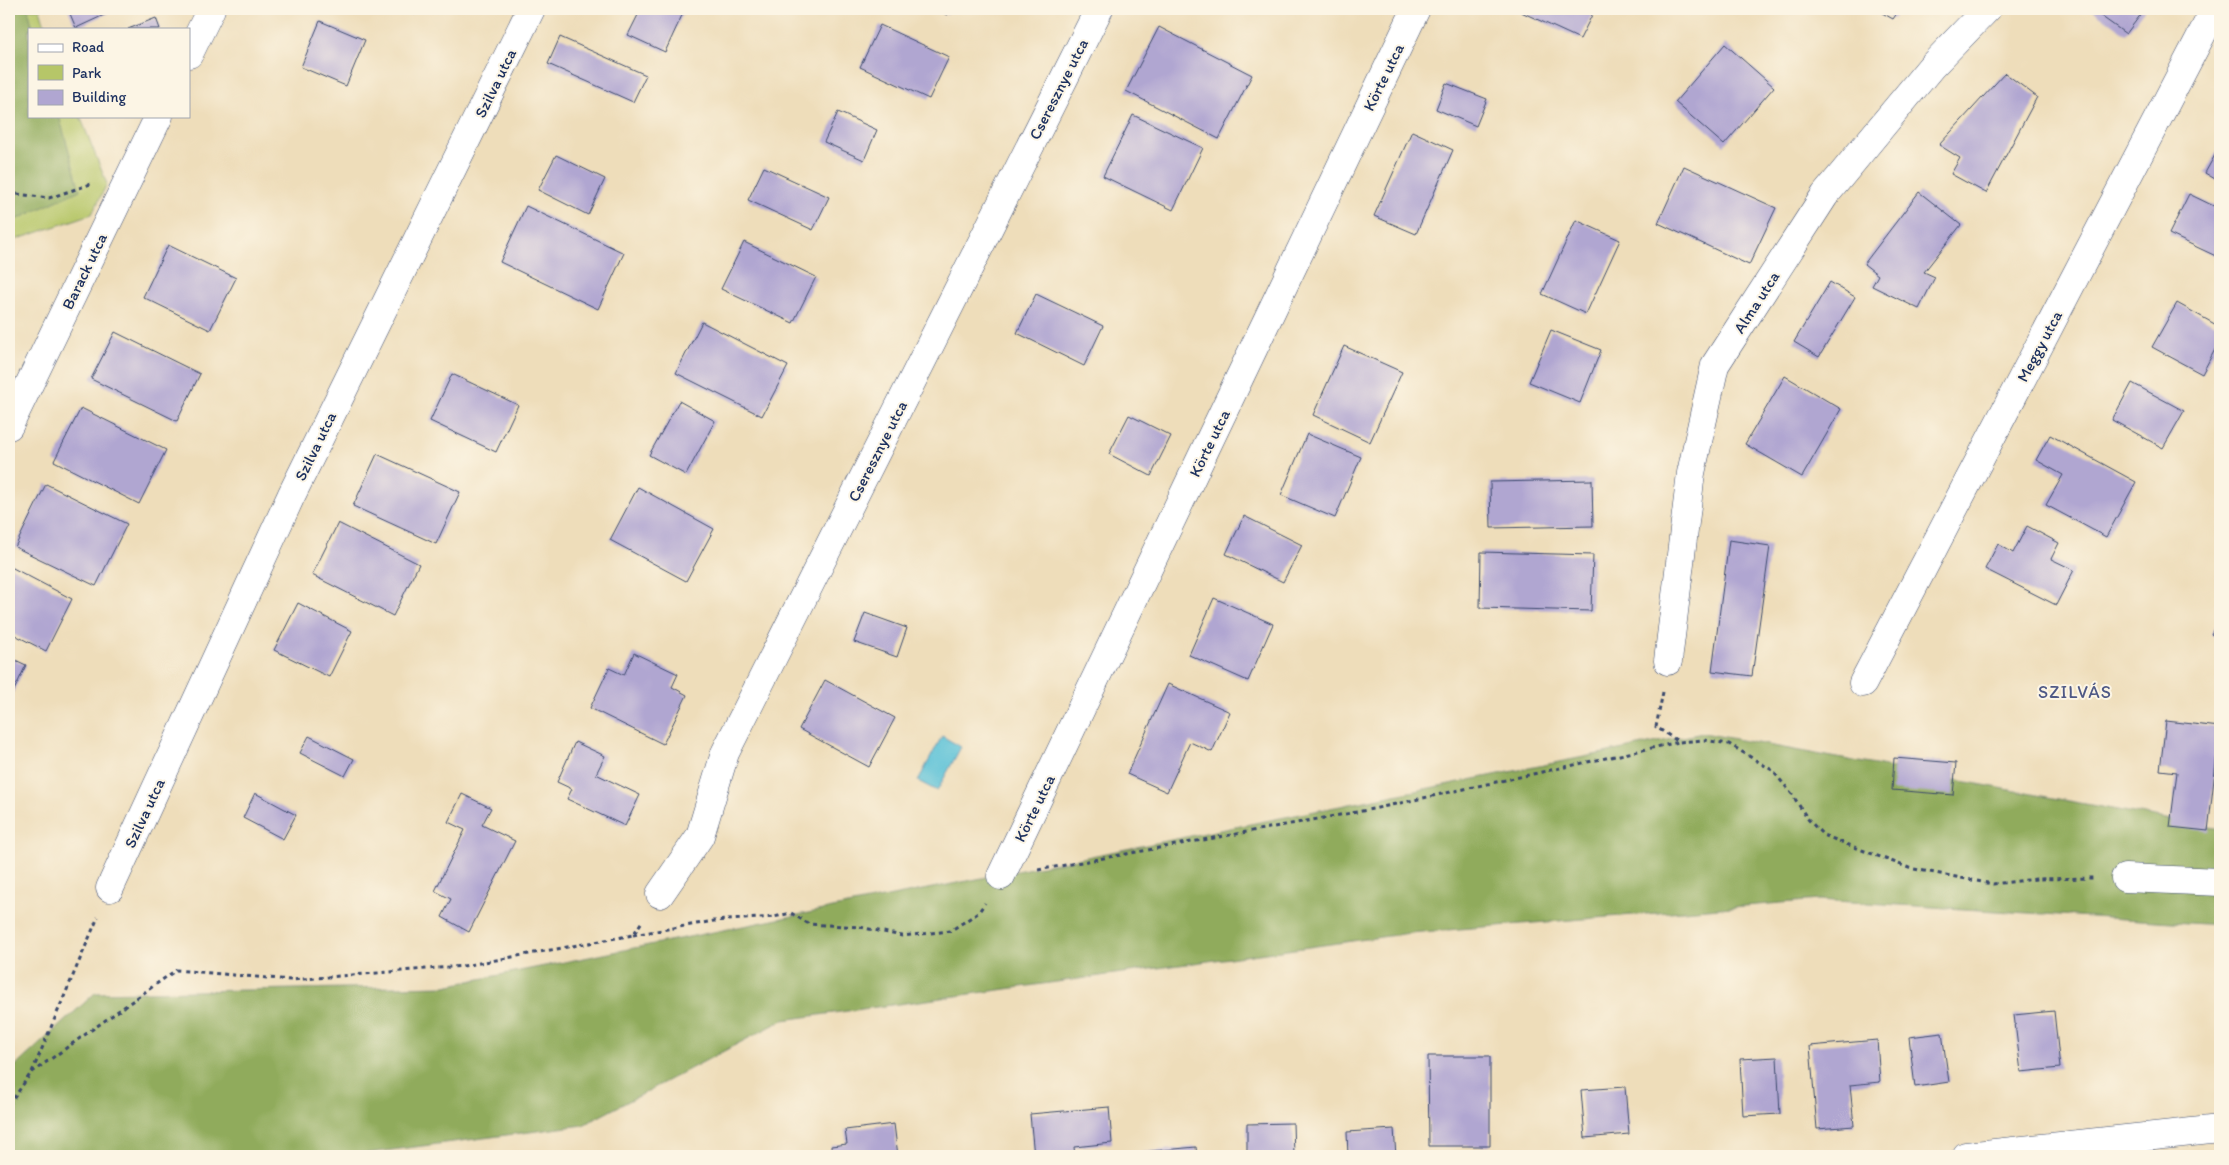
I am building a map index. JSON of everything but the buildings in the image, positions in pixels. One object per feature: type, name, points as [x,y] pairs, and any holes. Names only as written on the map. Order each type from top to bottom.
[{"type":"street","points":[[190,52],[211,9]]},
{"type":"street","name":"Szilva utca","points":[[110,888],[291,496],[531,9]]},
{"type":"street","name":"Cseresznye utca","points":[[660,894],[700,836],[725,753],[1099,9]]},
{"type":"street","name":"Körte utca","points":[[1001,876],[1416,9]]},
{"type":"street","name":"Alma utca","points":[[1668,661],[1691,473],[1716,366],[1825,196],[1931,67],[1987,9]]},
{"type":"street","name":"Meggy utca","points":[[1863,683],[2215,9]]},
{"type":"street","name":"Barack utca","points":[[9,426],[158,118]]},
{"type":"street","points":[[2126,878],[2220,882]]},
{"type":"street","points":[[1966,1156],[2220,1130]]},
{"type":"path","points":[[9,193],[49,198],[132,171]]},
{"type":"path","points":[[1668,661],[1656,727],[1680,742]]},
{"type":"path","points":[[31,1073],[176,970],[291,980],[463,966],[714,921],[774,917],[791,913],[809,924],[860,927],[902,936],[950,931],[978,913],[1001,876],[1373,809],[1680,742],[1704,740],[1729,744],[1772,770],[1792,794],[1807,818],[1824,835],[1909,868],[1993,884],[2036,879],[2126,878]]},
{"type":"path","points":[[9,1105],[31,1073],[110,888]]},
{"type":"path","points":[[632,935],[660,894]]},
{"type":"green space","points":[[9,9],[40,9],[46,28],[28,28],[28,118],[81,118],[107,184],[92,214],[9,242]]},
{"type":"green space","points":[[9,9],[28,9],[33,28],[28,28],[28,118],[60,118],[80,190],[9,223]]},
{"type":"green space","points":[[1703,733],[2220,829],[2220,925],[1819,900],[1410,933],[783,1020],[583,1125],[346,1156],[9,1156],[9,1072],[95,993],[445,986]]},
{"type":"water","points":[[942,736],[961,747],[937,791],[918,781]]},
{"type":"district","name":"SZILVÁS","points":[[2075,692]]}]
